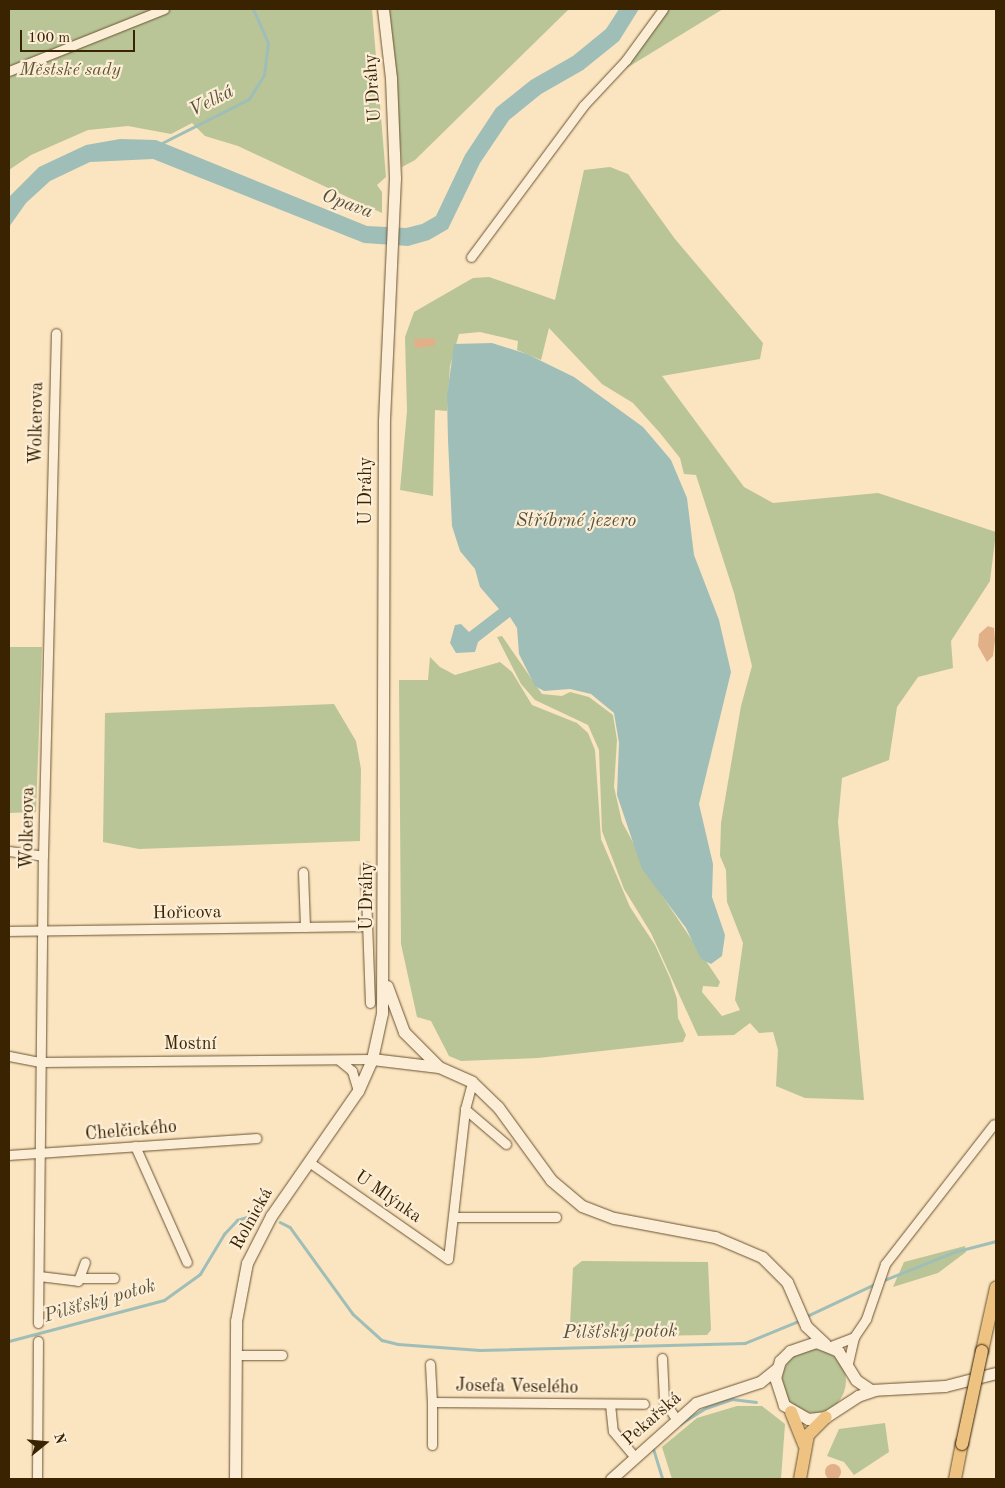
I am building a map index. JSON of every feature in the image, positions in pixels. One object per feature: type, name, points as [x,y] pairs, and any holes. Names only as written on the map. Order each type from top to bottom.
[{"type":"main road","points":[[954,1479],[996,1288]]},
{"type":"main road","points":[[791,1412],[804,1445]]},
{"type":"main road","points":[[800,1479],[804,1445],[812,1428],[826,1417]]},
{"type":"street","points":[[9,71],[164,9]]},
{"type":"street","name":"U Dráhy","points":[[383,9],[391,78],[395,183],[384,420],[384,975],[380,1032],[372,1059],[439,1067],[472,1082],[498,1107],[550,1180],[582,1206],[614,1218],[715,1237],[750,1250],[787,1282],[802,1308],[806,1326]]},
{"type":"street","points":[[471,257],[583,106],[626,60],[663,9]]},
{"type":"street","name":"Wolkerova","points":[[38,1323],[43,856],[56,333]]},
{"type":"street","points":[[9,851],[43,856]]},
{"type":"street","points":[[365,867],[370,1003]]},
{"type":"street","points":[[303,872],[305,927]]},
{"type":"street","name":"Hořicova","points":[[9,931],[367,926]]},
{"type":"street","name":"U Dráhy","points":[[384,975],[404,1032],[439,1067]]},
{"type":"street","name":"Mostní","points":[[9,1056],[40,1062],[372,1059]]},
{"type":"street","name":"Rolnická","points":[[235,1479],[238,1299],[250,1255],[271,1216],[358,1091],[372,1059]]},
{"type":"street","points":[[339,1060],[352,1071],[358,1091]]},
{"type":"street","points":[[472,1082],[465,1110],[453,1216],[556,1217]]},
{"type":"street","points":[[465,1110],[506,1144]]},
{"type":"street","points":[[842,1407],[851,1390],[849,1367],[854,1337],[876,1292],[883,1270],[893,1250],[994,1124]]},
{"type":"street","name":"Chelčického","points":[[9,1154],[40,1155],[256,1138]]},
{"type":"street","points":[[136,1146],[187,1262]]},
{"type":"street","name":"U Mlýnka","points":[[309,1162],[448,1259],[453,1216]]},
{"type":"street","points":[[79,1278],[85,1262]]},
{"type":"street","points":[[38,1276],[114,1278]]},
{"type":"street","points":[[779,1397],[778,1368],[796,1346],[806,1326],[849,1367],[862,1385],[875,1390]]},
{"type":"street","points":[[796,1346],[828,1345],[854,1337]]},
{"type":"street","points":[[37,1479],[38,1341]]},
{"type":"street","points":[[236,1355],[282,1355]]},
{"type":"street","points":[[662,1358],[664,1401],[676,1419]]},
{"type":"street","points":[[430,1364],[432,1402]]},
{"type":"street","name":"Pekařská","points":[[610,1479],[696,1403],[751,1386],[778,1368]]},
{"type":"street","points":[[751,1386],[779,1397],[791,1412],[808,1419],[826,1417],[875,1390],[945,1386],[996,1373]]},
{"type":"street","name":"Josefa Veselého","points":[[432,1445],[432,1402],[644,1404]]},
{"type":"street","points":[[610,1404],[613,1431],[635,1457]]},
{"type":"green space","name":"Městské sady","points":[[9,9],[372,9],[386,177],[377,185],[382,192],[382,213],[238,146],[205,136],[192,123],[171,134],[128,126],[88,130],[31,155],[9,170]]},
{"type":"green space","points":[[388,9],[569,9],[415,160],[402,167]]},
{"type":"green space","points":[[664,9],[723,9],[625,69]]},
{"type":"green space","points":[[610,167],[628,174],[675,239],[763,343],[760,359],[662,376],[744,487],[773,503],[878,493],[996,532],[990,581],[951,641],[953,668],[918,677],[897,707],[889,760],[842,778],[838,822],[864,1100],[805,1098],[776,1086],[778,1050],[773,1032],[759,1033],[750,1023],[734,1035],[698,1036],[651,933],[624,889],[602,831],[599,750],[588,725],[535,700],[521,684],[497,637],[502,636],[542,694],[562,696],[570,692],[589,697],[613,715],[617,740],[614,787],[622,822],[661,894],[720,982],[718,987],[703,986],[702,992],[722,1016],[740,1010],[735,1000],[743,943],[727,902],[726,870],[720,856],[721,823],[741,706],[752,666],[734,593],[696,475],[684,474],[680,458],[633,403],[602,384],[549,328],[541,360],[517,350],[518,341],[480,332],[459,334],[450,366],[447,411],[435,410],[433,496],[400,490],[407,411],[405,337],[414,312],[473,278],[489,277],[555,300],[584,170]]},
{"type":"green space","points":[[9,647],[42,647],[36,812],[9,813]]},
{"type":"green space","points":[[430,657],[440,667],[455,675],[500,662],[512,672],[532,705],[577,723],[588,733],[595,750],[601,839],[630,907],[655,945],[670,978],[677,999],[678,1018],[686,1035],[683,1042],[538,1058],[461,1061],[449,1056],[431,1021],[417,1017],[401,944],[399,680],[428,680]]},
{"type":"green space","points":[[334,704],[356,741],[361,769],[360,841],[139,849],[103,842],[105,713]]},
{"type":"green space","points":[[965,1246],[966,1252],[938,1273],[893,1287],[904,1262]]},
{"type":"green space","points":[[582,1261],[708,1262],[711,1330],[707,1335],[590,1337],[577,1334],[570,1324],[573,1268]]},
{"type":"green space","points":[[814,1349],[826,1351],[837,1358],[844,1369],[846,1381],[844,1393],[837,1404],[826,1411],[814,1413],[802,1411],[791,1404],[784,1393],[782,1381],[784,1369],[791,1358],[802,1351]]},
{"type":"green space","points":[[737,1406],[762,1406],[785,1424],[781,1479],[672,1479],[662,1447],[697,1418]]},
{"type":"green space","points":[[885,1423],[889,1452],[854,1475],[844,1462],[827,1456],[839,1429]]},
{"type":"water","points":[[619,9],[639,9],[619,41],[583,70],[541,94],[509,120],[480,163],[448,229],[429,240],[408,246],[364,243],[153,159],[90,162],[50,181],[26,203],[9,227],[9,197],[39,167],[86,145],[120,139],[156,140],[367,226],[406,228],[422,224],[436,216],[465,155],[496,108],[531,80],[573,56],[606,29]]},
{"type":"water","name":"Stříbrné jezero","points":[[492,343],[527,354],[574,377],[643,427],[671,460],[687,498],[694,555],[719,620],[731,672],[699,804],[713,864],[712,897],[725,935],[722,956],[711,964],[701,959],[686,928],[642,869],[617,795],[619,743],[614,713],[591,694],[570,689],[544,691],[535,686],[519,654],[517,628],[510,617],[478,642],[475,652],[456,653],[450,643],[455,625],[461,624],[469,632],[499,609],[480,587],[475,569],[460,551],[452,526],[448,440],[447,396],[454,344]]},
{"type":"building","points":[[435,338],[435,346],[415,348],[414,339]]},
{"type":"building","points":[[988,626],[994,628],[995,640],[993,656],[987,662],[978,646],[979,634]]},
{"type":"building","points":[[833,1464],[839,1466],[841,1472],[839,1478],[833,1480],[827,1478],[825,1472],[827,1466]]},
{"type":"waterway","name":"Velká","points":[[160,144],[249,99],[264,75],[268,43],[253,9]]},
{"type":"waterway","name":"Pilšťský potok","points":[[9,1341],[164,1300],[200,1274],[224,1234],[237,1220],[253,1215]]},
{"type":"waterway","name":"Pilšťský potok","points":[[280,1222],[290,1227],[353,1314],[382,1340],[398,1344],[480,1350],[745,1343],[801,1320]]},
{"type":"waterway","name":"Pilšťský potok","points":[[882,1281],[954,1252],[996,1241]]},
{"type":"waterway","name":"Pilšťský potok","points":[[805,1317],[875,1284]]},
{"type":"waterway","points":[[680,1424],[706,1408],[732,1399],[756,1402]]},
{"type":"waterway","points":[[653,1447],[663,1479]]},
{"type":"water label","name":"Opava","points":[[347,205]]}]
